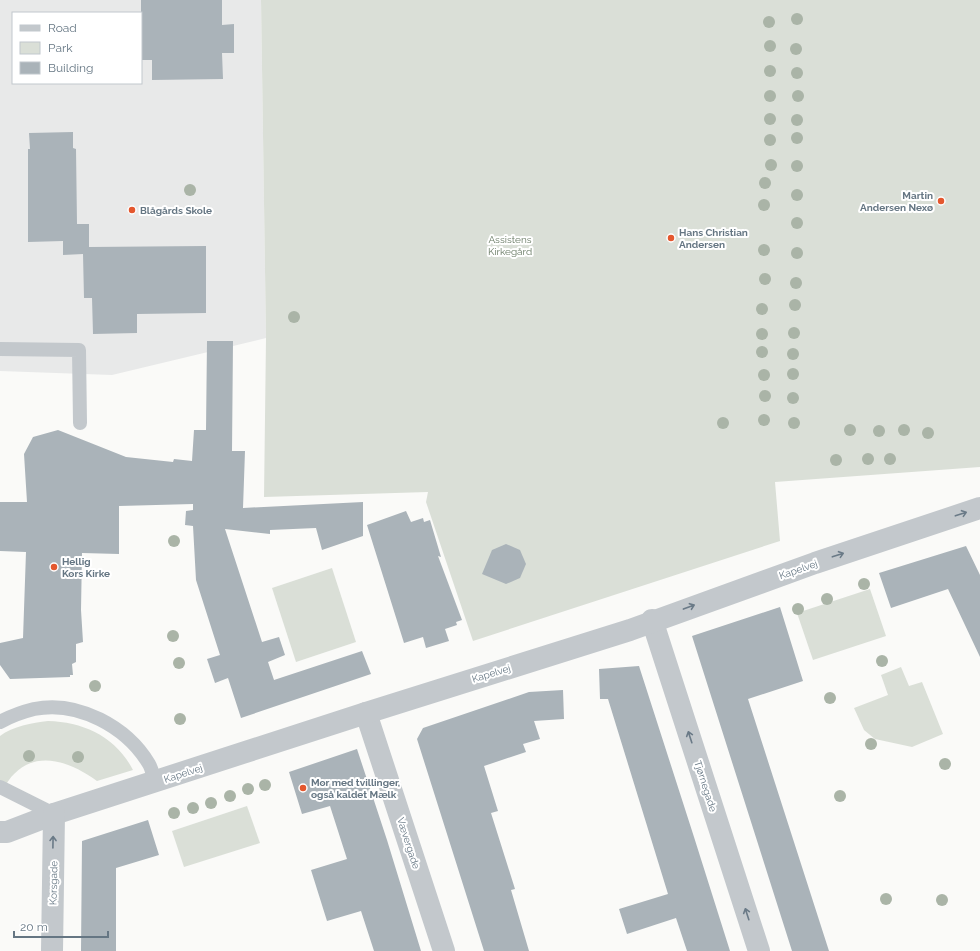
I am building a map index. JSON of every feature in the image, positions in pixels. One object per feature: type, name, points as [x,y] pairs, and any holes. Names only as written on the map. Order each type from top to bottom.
[{"type":"street","name":"Kapelvej","points":[[0,832],[7,832],[54,814],[366,713],[630,630],[652,620],[815,562],[980,508]]},
{"type":"street","name":"Tjørnegade","points":[[652,620],[759,951]]},
{"type":"street","name":"Vævergade","points":[[366,713],[444,951]]},
{"type":"street","name":"Korsgade","points":[[52,951],[54,814]]},
{"type":"lane","points":[[0,349],[79,350],[80,423]]},
{"type":"lane","points":[[0,722],[16,714],[35,709],[70,710],[89,714],[107,723],[134,746],[149,765],[155,782]]},
{"type":"lane","points":[[0,786],[54,814]]},
{"type":"shaded area","name":"Blågårds Skole","points":[[0,0],[261,0],[266,338],[112,375],[0,371]]},
{"type":"green space","name":"Assistens Kirkegård","points":[[261,0],[980,0],[980,467],[775,482],[780,541],[473,641],[426,502],[428,492],[264,497],[266,338]]},
{"type":"green space","points":[[332,568],[356,642],[296,662],[272,588]]},
{"type":"green space","points":[[870,589],[886,636],[813,660],[797,613]]},
{"type":"green space","points":[[901,667],[909,686],[922,682],[943,734],[912,747],[875,739],[864,730],[854,708],[888,695],[881,675]]},
{"type":"green space","points":[[48,721],[74,724],[98,734],[118,749],[126,758],[133,770],[97,781],[73,767],[61,763],[36,761],[25,766],[14,774],[5,786],[0,783],[0,736],[17,727]]},
{"type":"green space","points":[[247,806],[260,843],[184,867],[172,831]]},
{"type":"building","points":[[141,0],[222,0],[222,25],[234,24],[234,53],[222,53],[223,79],[152,80],[152,60],[142,60]]},
{"type":"building","points":[[73,132],[73,148],[76,149],[77,224],[89,224],[89,247],[206,246],[206,313],[137,314],[137,333],[93,334],[92,298],[84,298],[83,254],[63,255],[63,241],[28,242],[29,133]]},
{"type":"building","points":[[207,341],[233,341],[232,451],[245,451],[243,508],[363,502],[363,536],[322,550],[316,528],[270,530],[270,534],[225,529],[262,642],[279,637],[285,655],[268,662],[274,680],[362,651],[371,674],[241,718],[228,678],[215,683],[207,659],[220,655],[196,580],[193,526],[185,525],[186,511],[193,510],[193,504],[119,506],[119,554],[82,553],[81,610],[83,642],[76,644],[76,662],[72,664],[73,675],[70,675],[70,677],[10,679],[0,665],[0,643],[23,638],[26,552],[0,551],[0,502],[27,502],[24,454],[33,437],[58,430],[126,457],[173,462],[174,459],[192,461],[194,430],[206,430]]},
{"type":"building","points":[[406,511],[411,522],[423,518],[424,522],[430,520],[441,557],[438,556],[462,620],[456,622],[457,625],[445,629],[449,641],[426,648],[423,637],[404,643],[367,525]]},
{"type":"building","points":[[506,544],[520,550],[526,564],[520,578],[506,584],[482,574],[492,550]]},
{"type":"building","points":[[966,546],[980,575],[980,657],[948,589],[891,608],[879,573]]},
{"type":"building","points":[[780,607],[803,681],[748,699],[829,951],[792,951],[692,636]]},
{"type":"building","points":[[639,666],[730,951],[687,951],[676,918],[627,934],[619,909],[668,894],[608,699],[600,699],[599,669]]},
{"type":"building","points":[[563,690],[564,719],[534,721],[540,739],[523,744],[526,752],[484,766],[498,811],[491,813],[515,889],[511,890],[529,951],[484,951],[417,739],[423,728],[529,692]]},
{"type":"building","points":[[357,749],[421,951],[374,951],[361,911],[327,921],[311,870],[347,859],[330,806],[302,814],[289,772]]},
{"type":"building","points":[[148,820],[159,855],[116,868],[116,951],[81,951],[82,841]]},
{"type":"place","name":"Martin Andersen Nexø","points":[[941,201]]},
{"type":"place","name":"Blågårds Skole","points":[[132,210]]},
{"type":"place","name":"Hans Christian Andersen","points":[[671,238]]},
{"type":"place","name":"Hellig Kors Kirke","points":[[54,567]]},
{"type":"place","name":"Mor med tvillinger, også kaldet Mælk","points":[[303,788]]}]
